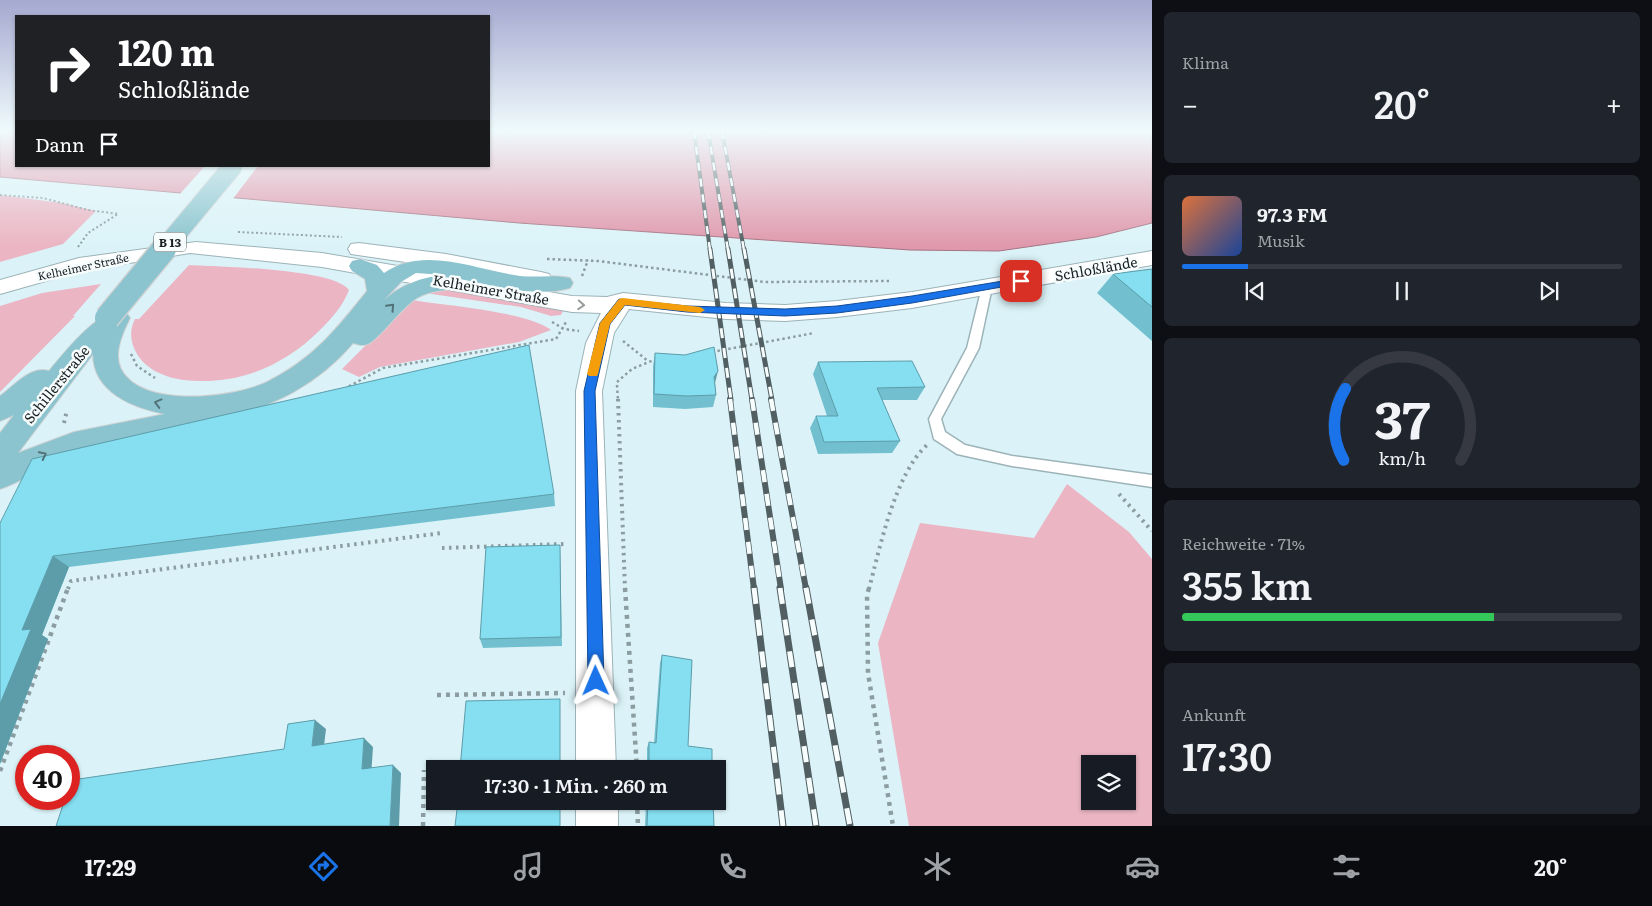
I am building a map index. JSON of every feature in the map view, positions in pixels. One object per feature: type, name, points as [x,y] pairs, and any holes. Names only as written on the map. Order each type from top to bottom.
[{"type":"main road","name":"B 13","points":[[113,318],[229,170]]},
{"type":"main road","name":"B 13","points":[[113,318],[238,170]]},
{"type":"main road","points":[[360,266],[372,271],[377,277],[378,291]]},
{"type":"main road","points":[[113,318],[105,350],[108,368],[119,384],[138,396],[165,405],[207,408],[250,400],[289,382],[339,342],[352,328],[378,291],[400,273],[422,266],[532,284],[562,283]]},
{"type":"main road","points":[[0,477],[60,447],[85,440],[219,417],[262,406],[321,376],[348,353],[397,300],[412,290],[431,283],[451,282]]},
{"type":"main road","name":"Schillerstraße","points":[[0,427],[42,378],[78,342],[113,318]]},
{"type":"main road","name":"Schillerstraße","points":[[0,454],[78,356],[113,318]]},
{"type":"main road","points":[[0,411],[42,378]]},
{"type":"street","points":[[196,248],[269,242],[337,246],[402,253],[598,290],[623,301],[605,323],[603,387],[589,431],[594,543],[596,760]]},
{"type":"street","name":"Kelheimer Straße","points":[[0,287],[79,264],[196,248],[291,255],[572,304],[607,305],[623,301]]},
{"type":"street","name":"Schloßlände","points":[[623,301],[687,309],[785,312],[855,307],[986,287],[1152,258]]},
{"type":"street","points":[[597,810],[597,826]]},
{"type":"lane","points":[[986,287],[973,348],[935,419],[939,435],[962,450],[1012,461],[1152,481]]},
{"type":"path","points":[[0,195],[43,198],[88,210],[119,214],[88,233],[78,244],[79,264]]},
{"type":"path","points":[[588,260],[765,282],[898,281]]},
{"type":"path","points":[[339,391],[383,368],[556,338],[564,329]]},
{"type":"path","points":[[706,353],[822,331]]},
{"type":"path","points":[[131,354],[137,366],[157,380]]},
{"type":"path","points":[[636,760],[628,626],[603,387],[648,361],[665,357]]},
{"type":"path","points":[[893,826],[868,673],[867,595],[889,516],[915,456],[939,435]]},
{"type":"path","points":[[1102,475],[1152,531]]},
{"type":"path","points":[[0,771],[71,581],[442,533]]},
{"type":"path","points":[[442,548],[594,543]]},
{"type":"path","points":[[45,622],[55,621]]},
{"type":"path","points":[[437,696],[596,692]]},
{"type":"path","points":[[423,826],[424,770]]},
{"type":"path","points":[[638,810],[638,826]]},
{"type":"shaded area","points":[[0,170],[1152,170],[1152,223],[1096,237],[999,251],[910,250],[519,223],[0,177]]},
{"type":"shaded area","points":[[0,195],[62,203],[96,211],[63,244],[0,262]]},
{"type":"shaded area","points":[[189,265],[299,273],[321,277],[338,283],[349,290],[337,312],[320,330],[306,343],[274,364],[240,377],[203,381],[183,380],[161,374],[142,361],[134,348],[131,333],[135,319],[139,319]]},
{"type":"shaded area","points":[[101,284],[73,316],[75,316],[0,392],[0,306],[42,293]]},
{"type":"shaded area","points":[[442,289],[563,311],[561,315],[551,316],[521,307],[425,293]]},
{"type":"shaded area","points":[[411,300],[525,318],[551,330],[519,342],[380,367],[359,377],[342,369]]},
{"type":"shaded area","points":[[1067,484],[1129,532],[1152,559],[1152,826],[909,826],[878,643],[920,523],[1034,538]]},
{"type":"pier","points":[[202,170],[255,170],[232,200],[179,195]]},
{"type":"building","points":[[1152,269],[1152,307],[1113,274]]},
{"type":"building","points":[[529,345],[554,494],[53,556],[22,630],[31,629],[0,704],[0,523],[32,459]]},
{"type":"building","points":[[714,347],[718,371],[714,377],[716,395],[654,394],[655,353],[685,355]]},
{"type":"building","points":[[912,361],[925,387],[877,388],[900,441],[824,442],[816,416],[838,416],[818,362]]},
{"type":"building","points":[[560,545],[561,637],[480,639],[486,547]]},
{"type":"building","points":[[662,655],[692,660],[688,746],[712,749],[712,760],[649,760],[649,742],[656,743]]},
{"type":"building","points":[[560,699],[560,760],[461,760],[466,701]]},
{"type":"building","points":[[315,720],[312,746],[364,738],[362,769],[393,765],[390,826],[56,826],[61,810],[80,810],[80,779],[284,749],[288,724]]},
{"type":"building","points":[[457,810],[560,810],[560,826],[455,826]]},
{"type":"building","points":[[648,810],[713,810],[714,826],[647,826]]},
{"type":"railway","points":[[699,170],[710,250]]},
{"type":"railway","points":[[714,170],[728,250]]},
{"type":"railway","points":[[729,170],[744,250]]},
{"type":"railway","points":[[710,249],[731,400]]},
{"type":"railway","points":[[728,249],[752,400]]},
{"type":"railway","points":[[744,249],[772,400]]},
{"type":"railway","points":[[730,399],[754,589]]},
{"type":"railway","points":[[752,399],[781,589]]},
{"type":"railway","points":[[771,399],[806,589]]},
{"type":"railway","points":[[754,588],[783,826]]},
{"type":"railway","points":[[780,588],[816,826]]},
{"type":"railway","points":[[806,588],[850,826]]},
{"type":"slow traffic","points":[[593,374],[605,323],[623,301],[700,310]]},
{"type":"route","points":[[596,681],[594,534],[589,391],[605,323],[623,301],[655,306],[726,312],[785,312],[837,309],[912,300],[1021,281]]}]
